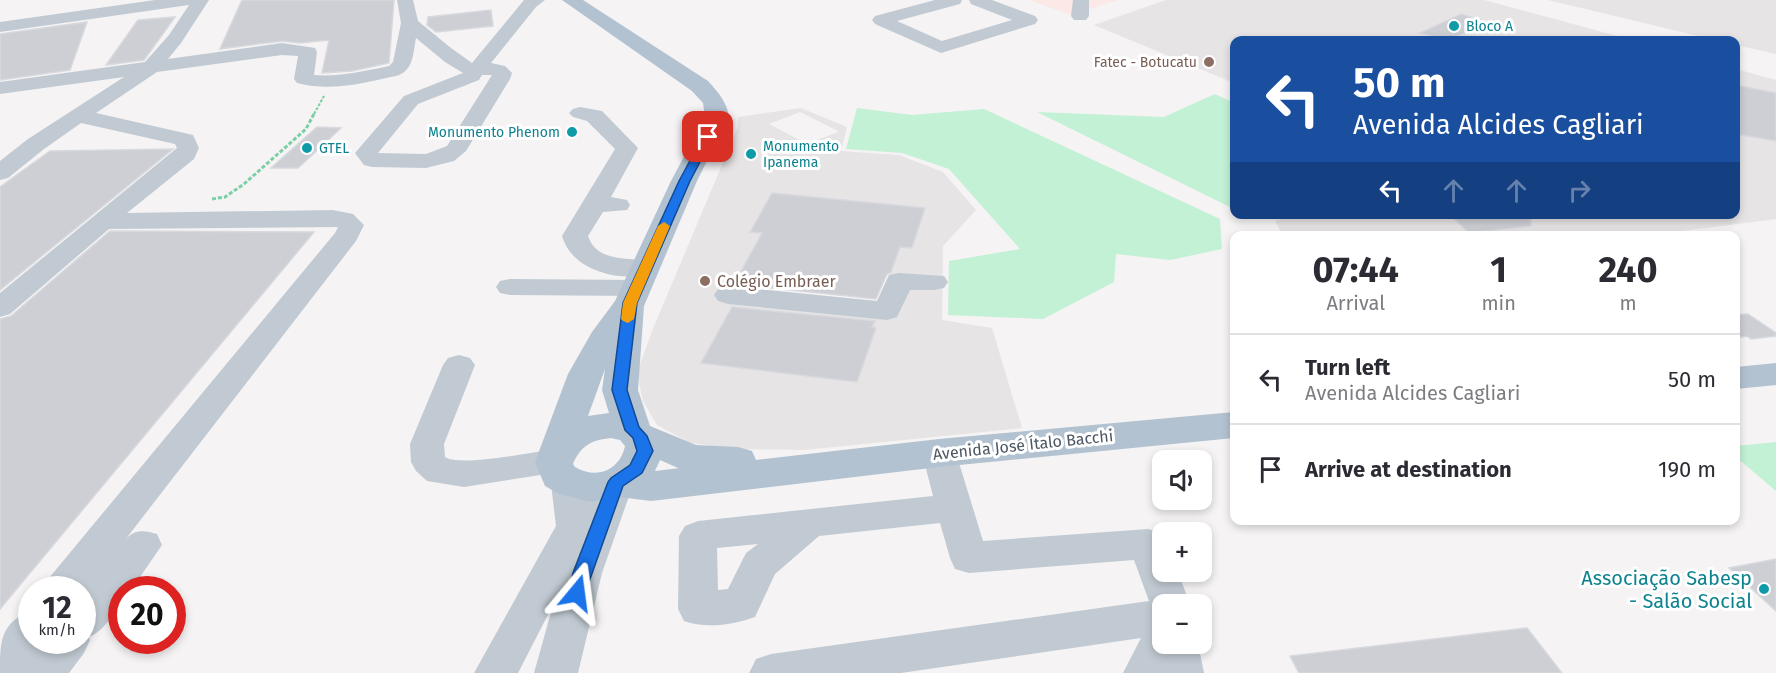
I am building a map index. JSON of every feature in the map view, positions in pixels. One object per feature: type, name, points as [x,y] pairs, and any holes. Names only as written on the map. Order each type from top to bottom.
[{"type":"main road","points":[[571,0],[700,86],[713,99],[717,107],[717,117],[684,181],[638,286],[608,332],[585,374],[561,473],[591,488],[616,482],[627,476],[642,460],[644,443],[636,433],[620,390],[638,286]]},
{"type":"main road","points":[[1740,378],[1776,374]]},
{"type":"main road","name":"Avenida José Ítalo Bacchi","points":[[561,473],[563,444],[585,430],[611,425],[636,433],[692,458],[812,467]]},
{"type":"main road","name":"Avenida José Ítalo Bacchi","points":[[616,482],[651,486],[939,453],[1230,425]]},
{"type":"lane","points":[[0,27],[191,0]]},
{"type":"lane","points":[[0,173],[77,116],[150,68],[175,39],[201,0]]},
{"type":"lane","points":[[0,88],[293,49],[308,52],[304,80],[328,81],[387,72],[400,68],[410,23],[405,0]]},
{"type":"lane","points":[[410,23],[465,67],[478,70],[493,69],[502,73],[455,152],[440,159],[401,161],[368,157],[366,153],[411,100],[472,76],[478,70],[502,35],[530,3],[537,0]]},
{"type":"lane","points":[[954,0],[881,20],[940,47],[995,36],[1029,20],[977,0]]},
{"type":"lane","points":[[580,113],[594,116],[627,148],[627,153],[607,204],[579,227],[575,236],[576,242],[595,261],[638,286]]},
{"type":"lane","points":[[0,308],[102,221],[186,154],[188,148],[185,140],[167,134],[77,116]]},
{"type":"lane","points":[[74,576],[237,374],[346,235],[351,225],[345,219],[333,218],[102,221]]},
{"type":"lane","points":[[728,295],[887,311],[899,281],[934,282]]},
{"type":"lane","points":[[510,287],[638,286]]},
{"type":"lane","points":[[459,365],[427,444],[429,462],[440,472],[464,474],[561,473],[575,526],[582,573]]},
{"type":"lane","points":[[939,453],[969,558],[1148,544],[1166,594]]},
{"type":"lane","points":[[556,673],[582,573],[616,482]]},
{"type":"lane","points":[[810,523],[954,508]]},
{"type":"lane","points":[[496,673],[575,526]]},
{"type":"lane","points":[[96,604],[143,545]]},
{"type":"lane","points":[[771,673],[1152,618]]},
{"type":"lane","points":[[0,668],[18,646]]},
{"type":"lane","points":[[43,673],[58,654]]},
{"type":"lane","points":[[1145,673],[1154,654]]},
{"type":"lane","points":[[1179,654],[1182,673]]},
{"type":"path","points":[[202,201],[225,197],[244,184],[294,141],[313,117],[325,94],[328,81]]},
{"type":"shaded area","points":[[1029,0],[1118,0],[1071,15]]},
{"type":"shaded area","name":"Fatec - Botucatu","points":[[1166,0],[1484,0],[1617,36],[1230,36],[1230,81],[1094,25]]},
{"type":"shaded area","points":[[1548,0],[1776,0],[1776,54],[1740,46],[1740,36],[1698,36]]},
{"type":"shaded area","points":[[1740,70],[1776,80],[1776,219],[1682,231],[1280,231],[1275,221],[1282,219],[1740,219]]},
{"type":"shaded area","name":"Colégio Embraer","points":[[801,108],[847,127],[841,151],[899,155],[943,172],[976,210],[943,246],[942,320],[992,328],[1022,428],[805,450],[739,449],[690,443],[657,425],[643,401],[637,373],[652,331],[738,127],[738,117]],"holes":[[[800,112],[838,131],[838,132],[807,144],[769,124]],[[772,194],[925,208],[912,248],[837,240],[826,269],[890,275],[881,302],[733,286],[748,260],[820,239]],[[730,311],[875,327],[857,382],[701,363]]]},
{"type":"green space","points":[[1215,94],[1230,101],[1230,207],[1037,112],[1164,117]]},
{"type":"green space","points":[[857,108],[912,115],[984,109],[1220,219],[1222,249],[1170,260],[1116,254],[1114,282],[1043,319],[948,315],[949,261],[1020,249],[949,169],[902,153],[846,149]]},
{"type":"green space","points":[[1776,442],[1776,491],[1740,460],[1740,446]]},
{"type":"building","points":[[242,0],[394,0],[389,63],[352,71],[322,73],[329,40],[300,43],[282,41],[220,49]]},
{"type":"building","points":[[491,10],[493,26],[436,32],[427,25],[428,17]]},
{"type":"building","name":"Bloco A","points":[[1461,14],[1490,23],[1458,36],[1432,36],[1420,33]]},
{"type":"building","points":[[175,17],[144,60],[106,65],[138,20]]},
{"type":"building","points":[[87,22],[70,70],[0,80],[0,34]]},
{"type":"building","points":[[1740,86],[1776,93],[1776,141],[1740,135]]},
{"type":"building","name":"GTEL","points":[[317,127],[341,128],[298,168],[271,168]]},
{"type":"building","points":[[173,149],[0,290],[0,187],[50,151]]},
{"type":"building","points":[[772,193],[925,208],[912,248],[900,247],[891,272],[887,274],[876,299],[734,284],[762,233],[750,232]]},
{"type":"building","points":[[1454,219],[1531,219],[1531,226],[1467,231]]},
{"type":"building","points":[[110,231],[314,232],[27,576],[18,576],[18,587],[0,609],[0,319],[11,316]]},
{"type":"building","points":[[732,307],[875,321],[872,327],[876,328],[857,382],[701,363]]},
{"type":"building","points":[[1748,314],[1776,333],[1776,336],[1751,339],[1747,336],[1740,337],[1740,315]]},
{"type":"building","name":"Associação Sabesp - Salão Social","points":[[1776,559],[1776,611],[1729,568]]},
{"type":"building","points":[[1527,628],[1562,673],[1299,673],[1290,656]]},
{"type":"slow traffic","points":[[628,319],[630,303],[664,226]]},
{"type":"place","name":"Bloco A","points":[[1454,26]]},
{"type":"place","name":"Fatec - Botucatu","points":[[1209,62]]},
{"type":"place","name":"Monumento Phenom","points":[[572,132]]},
{"type":"place","name":"GTEL","points":[[307,148]]},
{"type":"place","name":"Monumento Ipanema","points":[[751,154]]},
{"type":"place","name":"Colégio Embraer","points":[[705,281]]},
{"type":"place","name":"Associação Sabesp - Salão Social","points":[[1764,589]]},
{"type":"route","points":[[577,593],[582,573],[616,482],[636,469],[645,451],[640,436],[632,430],[620,390],[620,373],[630,303],[684,181],[708,137]]}]
